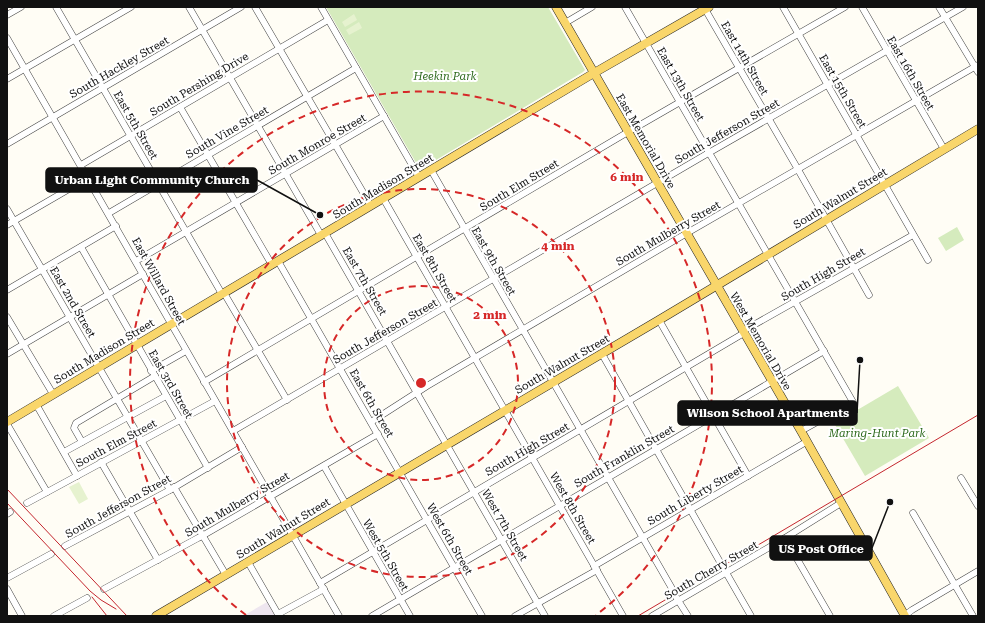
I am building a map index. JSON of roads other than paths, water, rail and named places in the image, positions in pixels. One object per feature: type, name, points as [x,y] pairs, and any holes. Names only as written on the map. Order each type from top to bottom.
[{"type":"main road","name":"East Memorial Drive","points":[[556,7],[717,286]]},
{"type":"main road","name":"South Madison Street","points":[[7,423],[36,404],[383,198],[707,8]]},
{"type":"main road","name":"South Walnut Street","points":[[156,616],[717,286],[978,128]]},
{"type":"main road","name":"West Memorial Drive","points":[[717,286],[801,431],[904,616]]},
{"type":"street","points":[[7,15],[21,7]]},
{"type":"street","name":"East 5th Street","points":[[56,7],[186,232],[286,400]]},
{"type":"street","points":[[7,79],[131,7]]},
{"type":"street","name":"East 7th Street","points":[[189,7],[286,173],[359,290],[448,444]]},
{"type":"street","name":"South Hackley Street","points":[[7,144],[241,7]]},
{"type":"street","points":[[255,7],[370,206]]},
{"type":"street","points":[[321,7],[419,177]]},
{"type":"street","points":[[565,23],[592,7]]},
{"type":"street","name":"East 13th Street","points":[[625,7],[853,402],[801,431]]},
{"type":"street","name":"East 15th Street","points":[[783,7],[928,260]]},
{"type":"street","name":"South Elm Street","points":[[204,382],[628,132],[846,7]]},
{"type":"street","name":"East 16th Street","points":[[862,7],[944,149]]},
{"type":"street","points":[[939,7],[977,68]]},
{"type":"street","name":"South Jefferson Street","points":[[232,431],[768,118],[963,7]]},
{"type":"street","name":"East 14th Street","points":[[707,8],[739,68],[869,295]]},
{"type":"street","name":"South Pershing Drive","points":[[81,165],[328,20]]},
{"type":"street","name":"East Willard Street","points":[[7,38],[109,213],[186,351],[339,616]]},
{"type":"street","name":"South Vine Street","points":[[109,213],[356,68]]},
{"type":"street","name":"South Mulberry Street","points":[[371,422],[418,392],[738,203],[916,101],[977,68]]},
{"type":"street","name":"East 6th Street","points":[[180,107],[236,203],[311,318],[400,472]]},
{"type":"street","name":"South Monroe Street","points":[[136,261],[384,116]]},
{"type":"street","name":"East 9th Street","points":[[431,170],[688,616]]},
{"type":"street","points":[[7,226],[88,178]]},
{"type":"street","name":"East 8th Street","points":[[383,198],[506,410]]},
{"type":"street","name":"East 2nd Street","points":[[7,209],[142,440],[226,575]]},
{"type":"street","points":[[7,290],[116,226]]},
{"type":"street","name":"South High Street","points":[[279,615],[373,552],[795,302],[913,235]]},
{"type":"street","name":"East 3rd Street","points":[[81,247],[208,468]]},
{"type":"street","points":[[7,354],[143,274]]},
{"type":"street","points":[[7,317],[53,394]]},
{"type":"street","points":[[659,320],[748,476]]},
{"type":"street","points":[[82,442],[74,428],[75,425],[118,398],[186,351]]},
{"type":"street","name":"South Franklin Street","points":[[372,616],[824,351]]},
{"type":"street","points":[[602,354],[720,562]]},
{"type":"street","points":[[64,452],[166,396]]},
{"type":"street","name":"South Elm Street","points":[[27,503],[215,401]]},
{"type":"street","points":[[36,404],[77,476]]},
{"type":"street","name":"West 8th Street","points":[[506,410],[623,616]]},
{"type":"street","points":[[7,423],[47,492]]},
{"type":"street","name":"South Mulberry Street","points":[[104,589],[271,497],[378,434]]},
{"type":"street","name":"South Liberty Street","points":[[515,616],[596,568],[642,538],[806,442]]},
{"type":"street","name":"West 7th Street","points":[[448,444],[545,616]]},
{"type":"street","name":"South Jefferson Street","points":[[66,546],[242,448]]},
{"type":"street","points":[[102,462],[158,560]]},
{"type":"street","points":[[324,466],[346,504]]},
{"type":"street","name":"West 6th Street","points":[[400,472],[482,616]]},
{"type":"street","points":[[961,478],[978,506]]},
{"type":"street","name":"South Cherry Street","points":[[652,616],[676,597],[785,538],[841,503]]},
{"type":"street","name":"West 5th Street","points":[[346,504],[410,616]]},
{"type":"street","points":[[913,513],[956,584],[973,616]]},
{"type":"street","points":[[785,538],[830,616]]},
{"type":"street","points":[[7,578],[51,554]]},
{"type":"street","points":[[248,562],[279,615]]},
{"type":"street","points":[[725,571],[751,616]]},
{"type":"street","points":[[904,616],[978,571]]},
{"type":"street","points":[[7,590],[22,616]]},
{"type":"street","points":[[54,616],[87,598]]},
{"type":"railway","points":[[638,616],[978,415]]},
{"type":"railway","points":[[7,489],[127,616]]},
{"type":"railway","points":[[7,503],[90,591],[116,609]]},
{"type":"railway","points":[[92,597],[107,616]]},
{"type":"place","name":"Urban Light Community Church","points":[[320,215]]},
{"type":"place","name":"Wilson School Apartments","points":[[860,360]]},
{"type":"place","name":"US Post Office","points":[[890,502]]},
{"type":"park label","name":"Heekin Park","points":[[445,76]]},
{"type":"park label","name":"Maring-Hunt Park","points":[[877,433]]}]
